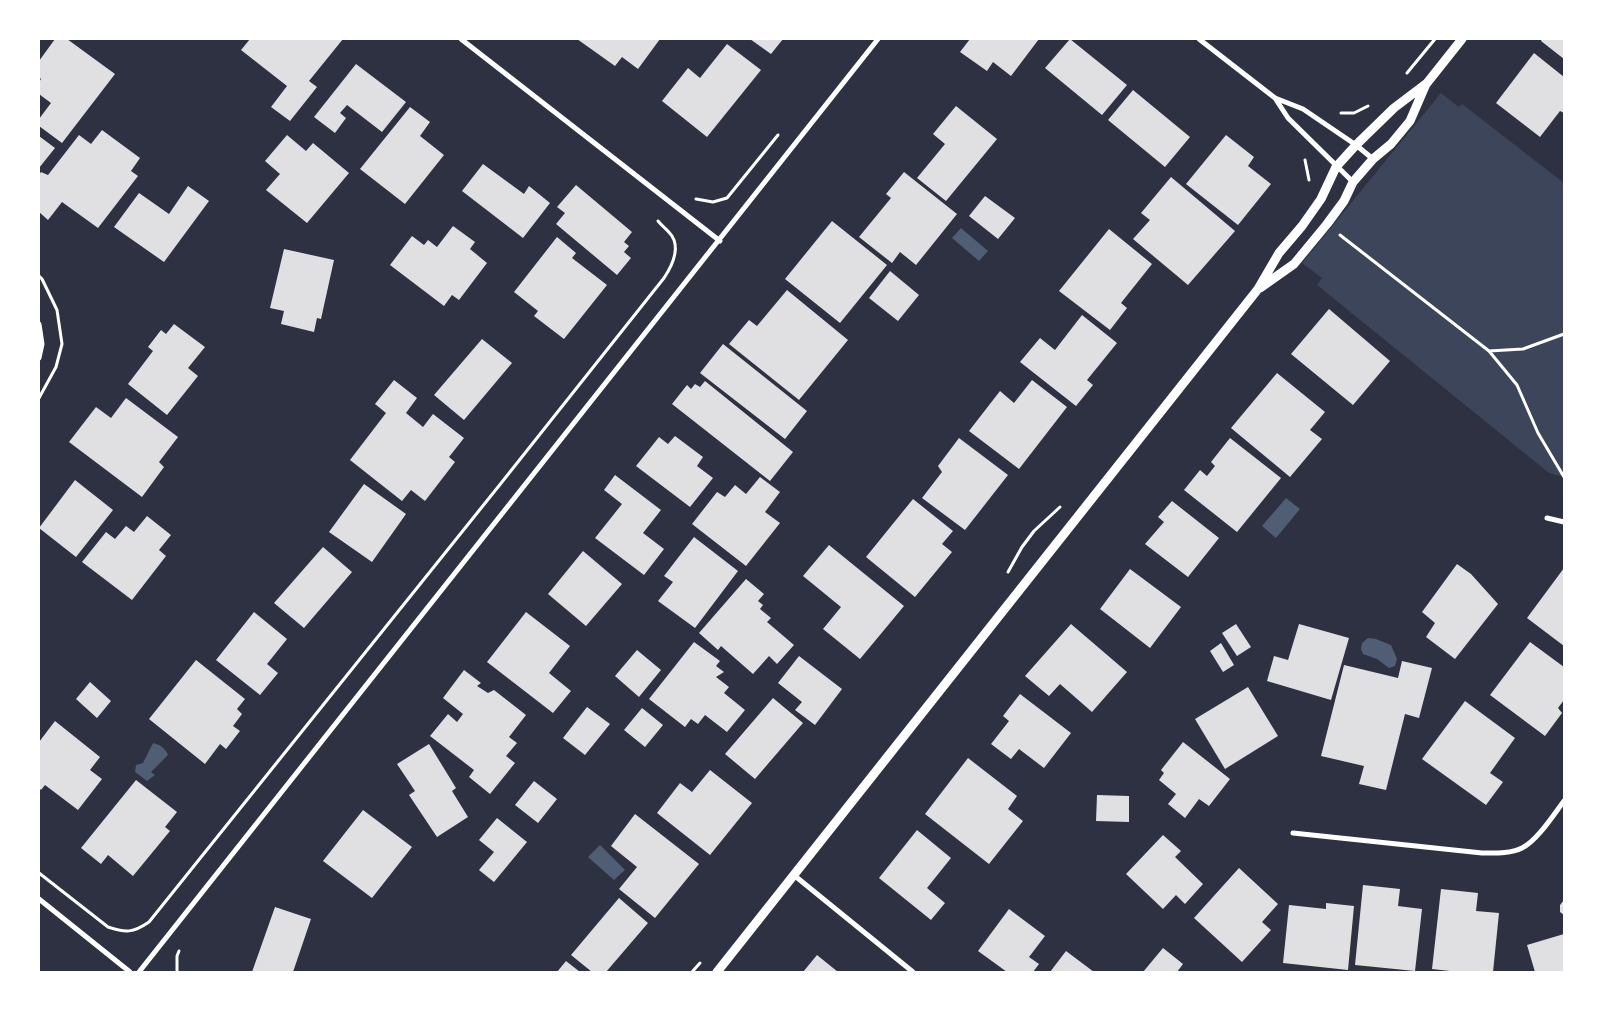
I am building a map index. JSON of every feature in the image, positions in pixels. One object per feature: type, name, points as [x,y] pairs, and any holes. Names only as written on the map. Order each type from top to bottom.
[{"type":"street","points":[[461,39],[720,240]]},
{"type":"street","points":[[139,972],[878,39]]},
{"type":"street","points":[[1199,39],[1275,98],[1303,109],[1356,144],[1373,159]]},
{"type":"street","points":[[717,972],[795,876],[1258,289],[1279,253],[1302,226],[1321,199],[1336,167],[1356,144],[1394,108],[1427,82],[1462,39]]},
{"type":"street","points":[[1258,289],[1294,264],[1327,224],[1344,201],[1353,182],[1373,159],[1391,144],[1410,121],[1427,82]]},
{"type":"street","points":[[1275,98],[1288,118],[1353,182]]},
{"type":"street","points":[[39,324],[42,344],[39,358]]},
{"type":"street","points":[[1547,518],[1564,522]]},
{"type":"street","points":[[1293,833],[1482,853],[1502,853],[1522,848],[1541,831],[1564,800]]},
{"type":"street","points":[[795,876],[914,972]]},
{"type":"street","points":[[39,899],[130,972]]},
{"type":"path","points":[[1403,77],[1435,39]]},
{"type":"path","points":[[1338,113],[1354,113],[1371,104]]},
{"type":"path","points":[[691,195],[698,201],[713,202],[727,198],[782,130]]},
{"type":"path","points":[[39,873],[108,927],[119,931],[136,931],[149,922],[664,278],[672,266],[675,249],[673,237],[658,221]]},
{"type":"path","points":[[1327,224],[1489,351],[1518,385],[1538,433],[1564,477]]},
{"type":"path","points":[[1489,351],[1523,349],[1564,334]]},
{"type":"path","points":[[177,972],[177,956],[182,946]]},
{"type":"shaded area","points":[[1441,93],[1459,107],[1462,104],[1564,183],[1564,477],[1549,473],[1317,285],[1322,278],[1302,263]]},
{"type":"shaded area","points":[[961,228],[988,251],[979,261],[952,238]]},
{"type":"shaded area","points":[[1286,498],[1300,509],[1276,538],[1262,526]]},
{"type":"shaded area","points":[[1368,638],[1391,645],[1397,659],[1395,666],[1389,668],[1377,659],[1363,654],[1361,649],[1362,643]]},
{"type":"shaded area","points":[[153,743],[166,750],[168,755],[151,772],[155,775],[147,781],[135,772],[136,765],[143,763]]},
{"type":"shaded area","points":[[600,845],[625,870],[614,880],[588,857]]},
{"type":"building","points":[[55,39],[67,39],[115,74],[62,143],[39,126],[39,119],[51,103],[39,94],[39,82],[41,79],[39,77],[39,61]]},
{"type":"building","points":[[250,39],[343,39],[309,81],[317,87],[290,121],[271,107],[287,86],[241,50]]},
{"type":"building","points":[[577,39],[660,39],[638,69],[622,57],[615,66]]},
{"type":"building","points":[[750,39],[783,39],[771,54]]},
{"type":"building","points":[[970,39],[1039,39],[1011,76],[993,62],[987,71],[960,52]]},
{"type":"building","points":[[1070,39],[1127,85],[1102,115],[1045,68]]},
{"type":"building","points":[[1542,39],[1564,39],[1564,59],[1541,41]]},
{"type":"building","points":[[727,44],[761,70],[707,137],[662,101],[688,68],[700,78]]},
{"type":"building","points":[[1534,53],[1564,77],[1564,113],[1560,111],[1540,137],[1496,103]]},
{"type":"building","points":[[356,64],[406,102],[382,132],[347,105],[340,113],[346,118],[335,133],[314,117]]},
{"type":"building","points":[[1133,90],[1190,137],[1165,167],[1108,120]]},
{"type":"building","points":[[956,106],[997,139],[946,201],[917,178],[945,144],[933,134]]},
{"type":"building","points":[[410,107],[430,122],[420,136],[444,155],[405,204],[360,169]]},
{"type":"building","points":[[102,130],[140,158],[131,171],[138,176],[98,228],[62,202],[48,220],[39,212],[39,175],[41,172],[48,175],[79,135],[91,144]]},
{"type":"building","points":[[287,135],[306,151],[313,143],[349,173],[307,223],[266,190],[280,174],[265,161]]},
{"type":"building","points":[[1226,135],[1254,157],[1248,166],[1271,184],[1238,225],[1186,184]]},
{"type":"building","points":[[39,136],[55,148],[39,168]]},
{"type":"building","points":[[483,164],[524,194],[529,186],[550,203],[523,238],[462,191]]},
{"type":"building","points":[[904,172],[957,214],[916,265],[900,252],[892,263],[859,237],[891,198],[886,194]]},
{"type":"building","points":[[1171,177],[1235,231],[1188,285],[1133,239],[1150,220],[1141,213]]},
{"type":"building","points":[[576,185],[632,232],[624,242],[629,246],[624,252],[631,258],[617,275],[556,224],[565,213],[557,207]]},
{"type":"building","points":[[188,186],[209,201],[164,262],[114,227],[139,193],[169,214]]},
{"type":"building","points":[[985,196],[1015,218],[998,239],[969,216]]},
{"type":"building","points":[[832,221],[887,265],[840,323],[785,279]]},
{"type":"building","points":[[453,226],[475,242],[470,249],[487,263],[459,300],[452,295],[444,306],[390,265],[412,236],[424,245],[428,240],[437,247]]},
{"type":"building","points":[[1109,229],[1152,264],[1121,303],[1127,308],[1110,330],[1059,291]]},
{"type":"building","points":[[557,237],[576,253],[572,258],[607,285],[564,339],[534,316],[538,311],[514,292]]},
{"type":"building","points":[[284,249],[334,260],[321,319],[317,318],[314,332],[281,324],[284,311],[270,308]]},
{"type":"building","points":[[890,271],[919,295],[898,321],[869,298]]},
{"type":"building","points":[[787,290],[848,340],[799,400],[729,344],[749,320],[757,326]]},
{"type":"building","points":[[1329,309],[1390,361],[1353,405],[1291,354]]},
{"type":"building","points":[[1082,315],[1117,343],[1087,380],[1093,385],[1076,406],[1020,362],[1040,338],[1055,350]]},
{"type":"building","points":[[174,324],[205,347],[188,368],[198,376],[167,415],[128,384],[153,351],[148,347],[161,330],[166,334]]},
{"type":"building","points":[[482,339],[512,363],[464,420],[434,395]]},
{"type":"building","points":[[723,344],[807,411],[785,439],[700,373]]},
{"type":"building","points":[[1277,373],[1325,412],[1310,430],[1322,439],[1290,477],[1231,428]]},
{"type":"building","points":[[394,380],[417,398],[406,413],[423,427],[433,414],[464,438],[449,457],[455,462],[425,501],[411,490],[402,501],[350,460],[386,413],[375,404]]},
{"type":"building","points":[[1032,380],[1067,407],[1019,469],[969,431],[1000,391],[1014,403]]},
{"type":"building","points":[[705,381],[793,452],[770,481],[672,404],[687,385],[691,389],[695,384],[700,387]]},
{"type":"building","points":[[126,398],[178,437],[159,462],[164,467],[142,497],[69,442],[96,407],[111,418]]},
{"type":"building","points":[[675,436],[703,457],[697,466],[713,478],[690,507],[636,466],[659,437],[668,444]]},
{"type":"building","points":[[959,438],[1008,475],[965,530],[922,498],[942,472],[938,466]]},
{"type":"building","points":[[1230,438],[1281,478],[1237,532],[1184,490],[1200,470],[1207,476],[1215,466],[1211,462]]},
{"type":"building","points":[[615,475],[661,510],[643,533],[664,549],[644,575],[595,538],[622,504],[604,490]]},
{"type":"building","points":[[760,477],[780,492],[765,512],[780,523],[746,566],[692,524],[717,492],[725,497],[735,485],[746,494]]},
{"type":"building","points":[[75,480],[113,510],[76,557],[39,528]]},
{"type":"building","points":[[364,484],[406,514],[372,562],[329,532]]},
{"type":"building","points":[[913,499],[953,531],[942,544],[952,552],[915,597],[866,557]]},
{"type":"building","points":[[1172,501],[1219,538],[1188,577],[1145,544],[1164,522],[1158,517]]},
{"type":"building","points":[[147,516],[171,535],[159,550],[166,556],[132,600],[82,562],[106,532],[115,539],[126,526],[134,532]]},
{"type":"building","points":[[694,537],[738,571],[695,628],[658,601],[673,582],[664,576]]},
{"type":"building","points":[[829,545],[904,606],[860,659],[823,629],[841,607],[803,576]]},
{"type":"building","points":[[323,547],[352,572],[304,628],[274,603]]},
{"type":"building","points":[[583,551],[622,584],[586,626],[548,594]]},
{"type":"building","points":[[1457,564],[1471,574],[1498,604],[1455,659],[1426,637],[1435,623],[1422,612]]},
{"type":"building","points":[[1564,568],[1564,646],[1527,618]]},
{"type":"building","points":[[1130,569],[1181,607],[1150,648],[1100,609]]},
{"type":"building","points":[[746,579],[764,594],[758,601],[763,605],[760,609],[771,618],[767,622],[794,645],[777,664],[769,656],[753,674],[721,646],[718,650],[699,633]]},
{"type":"building","points":[[254,612],[287,639],[267,664],[278,673],[260,695],[216,660]]},
{"type":"building","points":[[526,612],[570,646],[549,673],[571,691],[553,713],[487,662]]},
{"type":"building","points":[[1071,624],[1127,672],[1092,712],[1060,684],[1049,696],[1025,676]]},
{"type":"building","points":[[1236,624],[1251,647],[1237,656],[1222,633]]},
{"type":"building","points":[[1299,624],[1349,638],[1331,700],[1267,681],[1274,656],[1288,660]]},
{"type":"building","points":[[694,642],[720,661],[716,666],[724,672],[716,677],[729,687],[724,693],[745,710],[727,732],[705,715],[698,724],[691,719],[685,727],[649,699]]},
{"type":"building","points":[[1530,642],[1564,667],[1564,700],[1558,708],[1562,713],[1545,736],[1490,695]]},
{"type":"building","points":[[1221,643],[1234,665],[1223,672],[1210,651]]},
{"type":"building","points":[[637,650],[661,670],[639,697],[615,676]]},
{"type":"building","points":[[799,656],[842,689],[815,725],[795,710],[802,702],[778,683]]},
{"type":"building","points":[[196,660],[245,699],[237,709],[242,714],[233,726],[240,731],[226,749],[220,744],[205,764],[149,719]]},
{"type":"building","points":[[1402,661],[1432,668],[1419,718],[1405,714],[1386,790],[1359,784],[1364,766],[1321,756],[1344,665],[1398,678]]},
{"type":"building","points":[[464,670],[481,683],[477,686],[488,693],[494,690],[526,715],[509,737],[517,743],[506,756],[515,763],[490,794],[469,777],[474,770],[430,736],[448,714],[457,722],[463,714],[443,698]]},
{"type":"building","points":[[90,682],[111,701],[97,718],[76,699]]},
{"type":"building","points":[[1248,687],[1278,736],[1225,769],[1195,719]]},
{"type":"building","points":[[1020,694],[1071,733],[1044,768],[1019,749],[1011,759],[991,744],[1009,721],[1003,716]]},
{"type":"building","points":[[773,698],[803,723],[755,779],[725,754]]},
{"type":"building","points":[[1465,701],[1515,738],[1490,773],[1503,782],[1486,805],[1422,759]]},
{"type":"building","points":[[587,707],[610,724],[585,755],[563,738]]},
{"type":"building","points":[[642,708],[663,725],[645,747],[624,730]]},
{"type":"building","points":[[55,721],[100,757],[90,770],[102,779],[78,810],[45,785],[41,790],[39,788],[39,742]]},
{"type":"building","points":[[1183,742],[1230,779],[1209,806],[1199,799],[1185,818],[1168,804],[1176,794],[1159,780],[1164,773],[1161,770]]},
{"type":"building","points":[[429,744],[456,788],[452,791],[468,817],[437,837],[409,795],[415,791],[397,764]]},
{"type":"building","points":[[968,758],[1017,796],[1008,809],[1023,821],[989,864],[925,814]]},
{"type":"building","points":[[710,770],[752,803],[710,855],[657,813],[680,783],[692,792]]},
{"type":"building","points":[[136,780],[177,812],[165,827],[170,831],[133,876],[108,855],[101,864],[81,848]]},
{"type":"building","points":[[534,781],[557,799],[538,823],[515,805]]},
{"type":"building","points":[[1097,795],[1129,796],[1129,822],[1096,821]]},
{"type":"building","points":[[363,810],[412,847],[372,898],[323,861]]},
{"type":"building","points":[[635,814],[699,864],[655,918],[619,889],[637,867],[611,846]]},
{"type":"building","points":[[497,818],[527,842],[494,882],[479,870],[494,852],[479,840]]},
{"type":"building","points":[[917,830],[951,858],[927,888],[945,903],[931,920],[879,878]]},
{"type":"building","points":[[1163,835],[1181,851],[1175,857],[1203,884],[1185,904],[1176,895],[1163,909],[1126,874]]},
{"type":"building","points":[[1239,868],[1278,904],[1262,922],[1271,930],[1242,962],[1194,918]]},
{"type":"building","points":[[1363,885],[1400,889],[1398,906],[1422,909],[1415,971],[1355,965]]},
{"type":"building","points":[[1441,889],[1478,893],[1476,911],[1499,913],[1493,972],[1459,972],[1432,969]]},
{"type":"building","points":[[619,898],[648,923],[606,972],[592,972],[571,955]]},
{"type":"building","points":[[1564,900],[1564,915],[1560,912],[1560,905]]},
{"type":"building","points":[[1326,903],[1354,906],[1348,970],[1283,963],[1289,905],[1326,909]]},
{"type":"building","points":[[275,907],[311,919],[293,972],[252,972]]},
{"type":"building","points":[[1009,909],[1045,936],[1029,957],[1039,964],[1033,972],[1007,972],[978,951]]},
{"type":"building","points":[[1564,934],[1564,972],[1535,972],[1527,945]]},
{"type":"building","points":[[1163,948],[1183,964],[1177,972],[1143,972]]},
{"type":"building","points":[[1066,951],[1094,972],[1050,972]]},
{"type":"building","points":[[817,955],[838,972],[803,972]]},
{"type":"building","points":[[566,961],[580,972],[557,972]]}]
